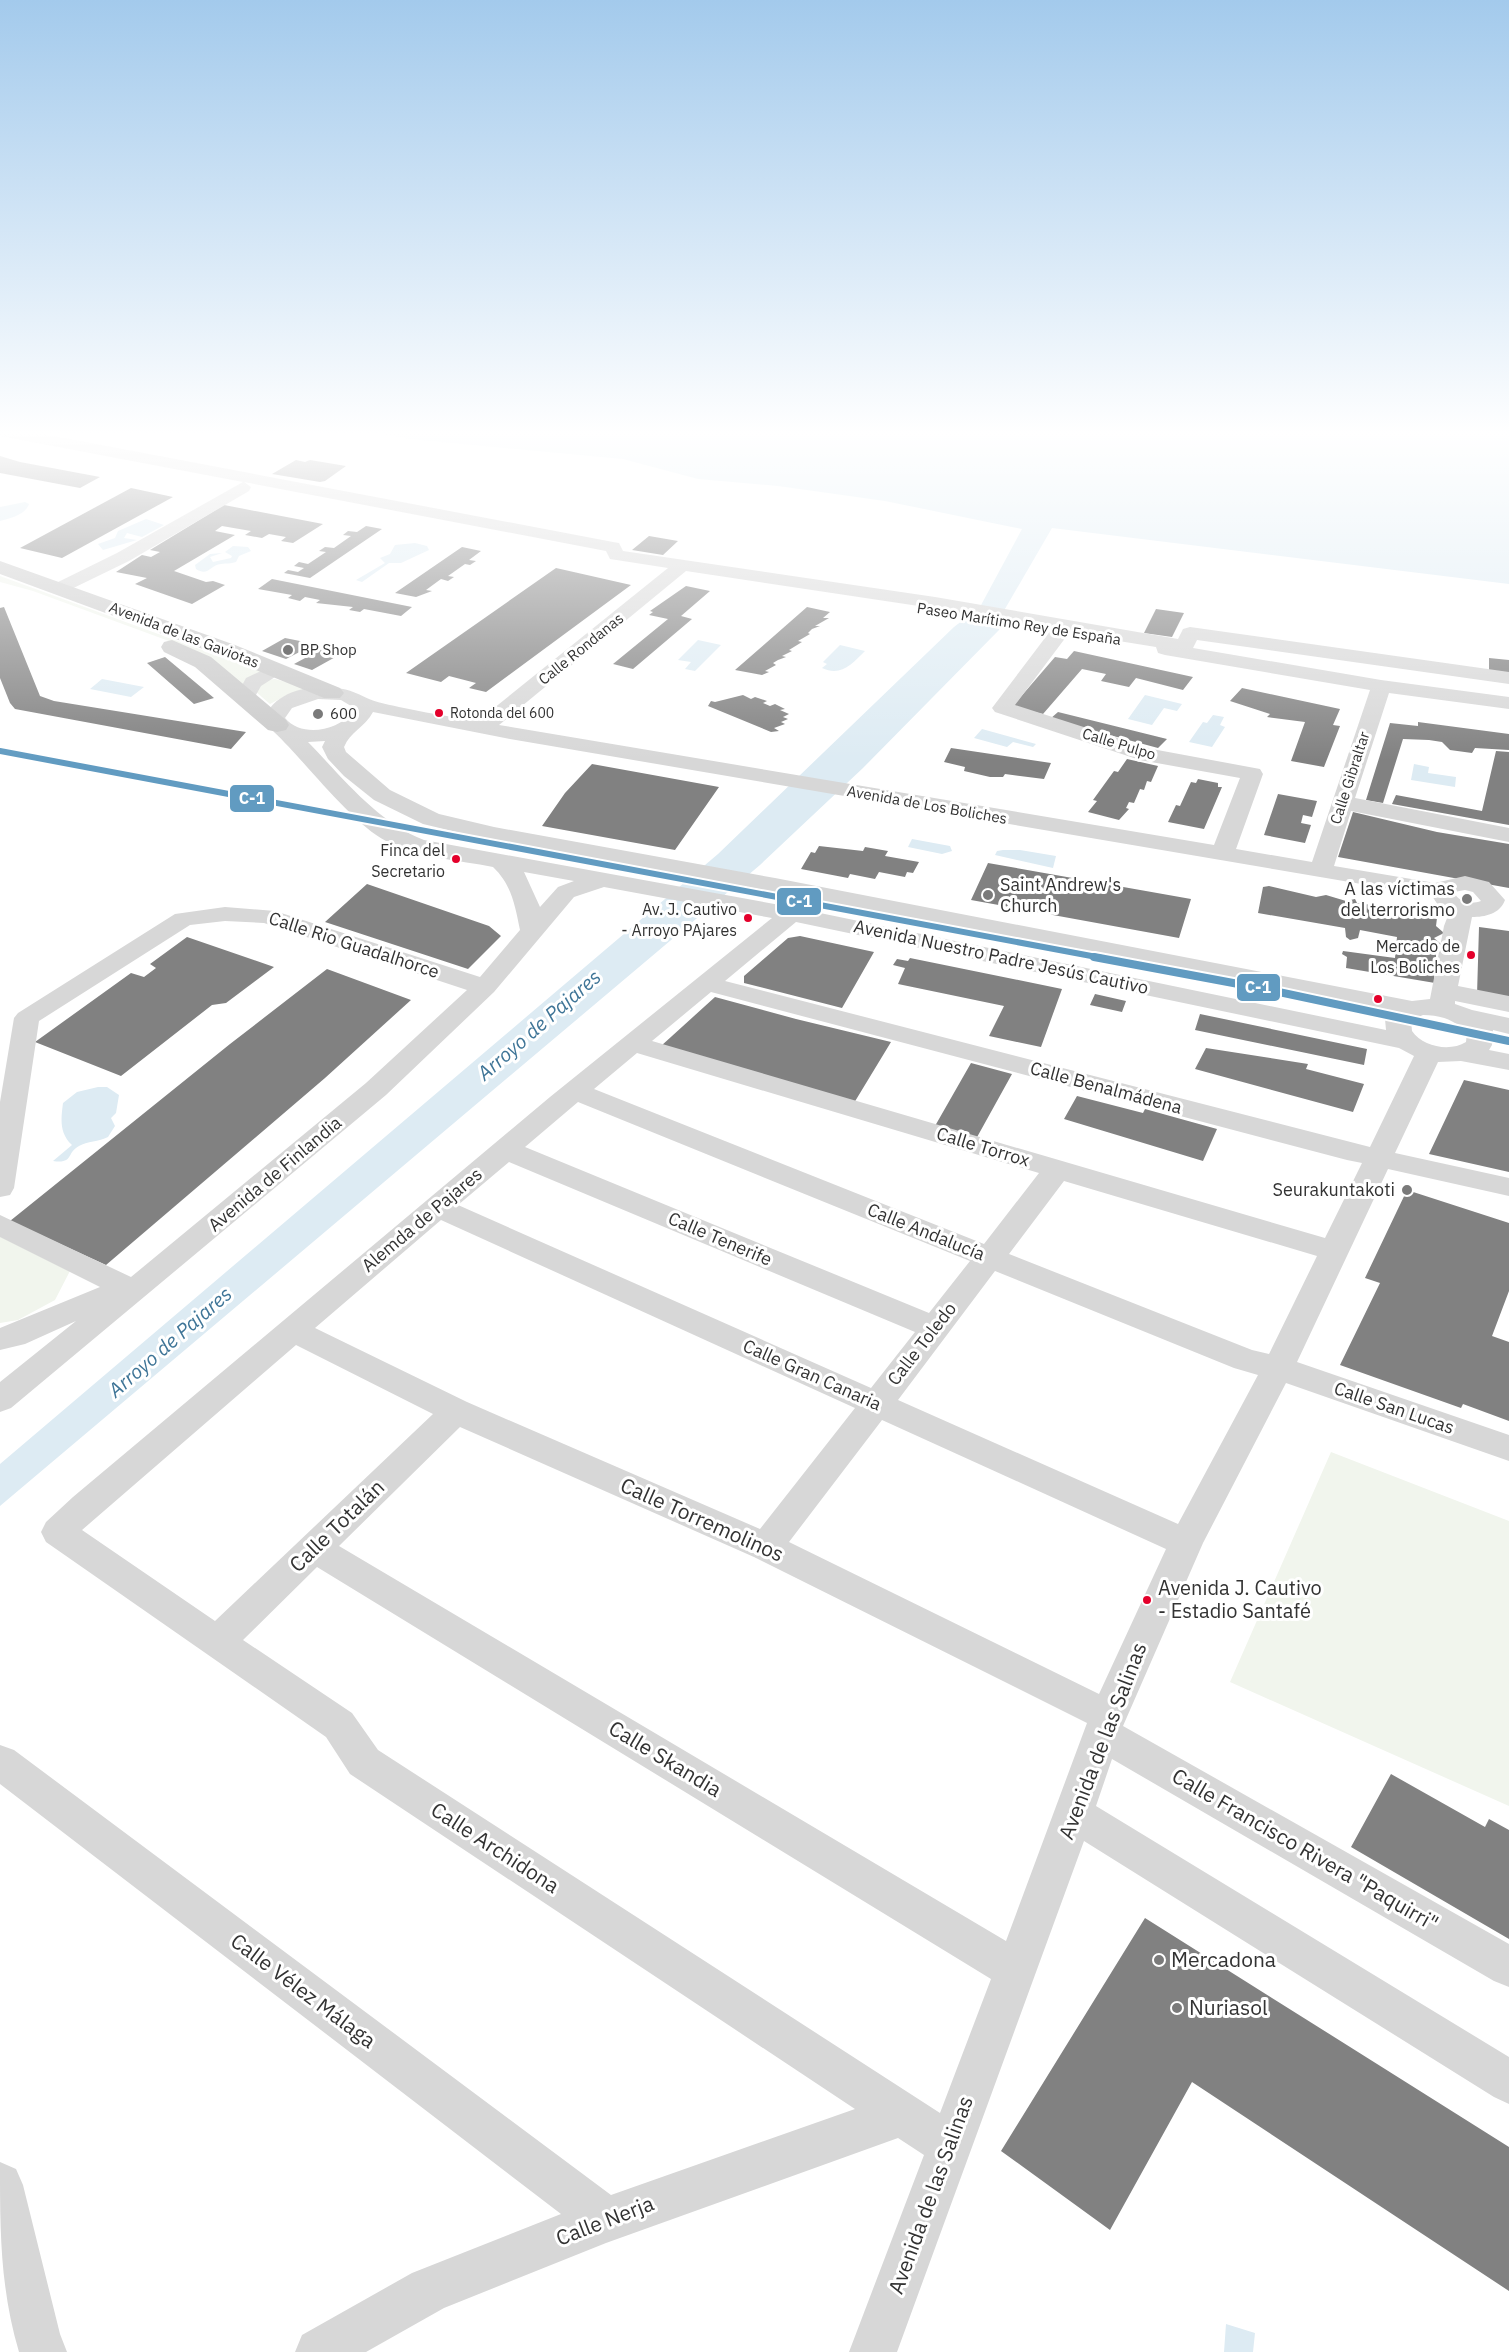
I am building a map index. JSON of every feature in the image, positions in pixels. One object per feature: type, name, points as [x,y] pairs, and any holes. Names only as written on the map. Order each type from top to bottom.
[{"type":"main road","name":"Avenida de las Gaviotas","points":[[0,567],[332,693]]},
{"type":"main road","name":"Avenida de las Gaviotas","points":[[0,588],[37,598],[186,652],[202,662],[280,727]]},
{"type":"street","points":[[59,589],[151,540]]},
{"type":"street","name":"Paseo Marítimo Rey de España","points":[[527,540],[679,568],[1041,624],[1061,630],[1381,686],[1509,703]]},
{"type":"street","points":[[575,540],[613,547],[616,555],[924,601],[945,609]]},
{"type":"street","name":"Calle Rondanas","points":[[482,728],[679,568]]},
{"type":"street","points":[[1041,624],[1057,623],[1185,646],[1190,633],[1509,678]]},
{"type":"street","name":"Calle Pulpo","points":[[1061,630],[1002,708],[1148,755],[1252,774],[1223,853]]},
{"type":"street","points":[[245,698],[253,682],[276,670]]},
{"type":"street","name":"Calle Gibraltar","points":[[1321,869],[1341,802],[1381,686]]},
{"type":"street","points":[[332,693],[353,698],[360,711],[340,731],[303,735],[280,727],[274,719],[276,712],[291,700],[311,694],[332,693]]},
{"type":"street","name":"Avenida de Los Boliches","points":[[360,711],[412,716],[1442,891]]},
{"type":"street","name":"Avenida Nuestro Padre Jesús Cautivo","points":[[280,727],[337,786],[393,836],[419,846],[791,914],[1433,1050],[1509,1062]]},
{"type":"street","name":"Avenida Nuestro Padre Jesús Cautivo","points":[[340,731],[333,747],[336,754],[352,771],[382,795],[431,819],[494,834],[775,885],[1412,1009],[1443,999]]},
{"type":"street","points":[[1341,802],[1509,835]]},
{"type":"street","points":[[501,861],[514,872],[521,883],[529,905],[532,930]]},
{"type":"street","name":"Avenida de Finlandia","points":[[0,1400],[376,1089],[485,987],[566,892],[603,880]]},
{"type":"street","points":[[1449,884],[1474,885],[1488,891],[1501,901],[1483,909],[1463,909],[1444,899],[1442,891],[1449,884]]},
{"type":"street","points":[[1443,999],[1456,926],[1463,909]]},
{"type":"street","name":"Calle Rio Guadalhorce","points":[[0,1188],[27,1018],[184,919],[225,914],[266,916],[485,987]]},
{"type":"street","name":"Alemda de Pajares","points":[[58,1532],[85,1506],[575,1091],[791,914]]},
{"type":"street","name":"Calle Benalmádena","points":[[705,983],[1381,1158],[1509,1186]]},
{"type":"street","points":[[1443,999],[1509,1004]]},
{"type":"street","points":[[1443,999],[1466,1017],[1509,1026]]},
{"type":"street","points":[[1412,1009],[1398,1019],[1399,1034],[1433,1050]]},
{"type":"street","name":"Avenida de las Salinas","points":[[873,2352],[1074,1814],[1105,1725],[1186,1544],[1278,1368],[1433,1050],[1473,1051],[1481,1038],[1480,1031],[1466,1017]]},
{"type":"street","name":"Calle Torrox","points":[[632,1043],[1334,1251]]},
{"type":"street","name":"Calle Andalucía","points":[[575,1091],[1245,1360],[1278,1368]]},
{"type":"street","name":"Calle Tenerife","points":[[506,1150],[935,1328]]},
{"type":"street","name":"Calle Toledo","points":[[766,1547],[1057,1170]]},
{"type":"street","name":"Calle Gran Canaria","points":[[438,1207],[1186,1544]]},
{"type":"street","points":[[0,1224],[132,1290]]},
{"type":"street","points":[[0,1339],[14,1336],[100,1298],[132,1290]]},
{"type":"street","name":"Calle Torremolinos","points":[[292,1330],[456,1411],[766,1547],[1105,1725]]},
{"type":"street","name":"Calle San Lucas","points":[[1278,1368],[1509,1448]]},
{"type":"street","name":"Calle Totalán","points":[[218,1641],[456,1411]]},
{"type":"street","name":"Calle Archidona","points":[[58,1532],[339,1725],[364,1762],[949,2145]]},
{"type":"street","name":"Calle Skandia","points":[[315,1549],[1015,1970]]},
{"type":"street","name":"Calle Francisco Rivera \"Paquirri\"","points":[[1105,1725],[1509,1968]]},
{"type":"street","name":"Calle Vélez Málaga","points":[[0,1762],[606,2220]]},
{"type":"street","points":[[1074,1814],[1509,2082]]},
{"type":"street","name":"Calle Nerja","points":[[319,2352],[429,2290],[606,2220],[902,2114]]},
{"type":"street","points":[[0,2185],[36,2334],[43,2352]]},
{"type":"shaded area","points":[[0,576],[262,672],[240,687],[196,651],[33,591],[0,582]]},
{"type":"shaded area","points":[[275,679],[312,689],[289,694],[270,704],[255,691],[266,680]]},
{"type":"shaded area","points":[[0,1233],[71,1269],[55,1300],[18,1320],[0,1323]]},
{"type":"shaded area","points":[[1331,1452],[1509,1521],[1509,1806],[1230,1682]]},
{"type":"water","points":[[110,540],[137,540],[103,550],[98,544]]},
{"type":"water","name":"Arroyo de Pajares","points":[[1016,540],[1045,540],[1002,614],[999,630],[863,768],[760,865],[0,1506],[0,1464],[718,854],[954,627],[980,607]]},
{"type":"water","points":[[1148,540],[1509,540],[1509,584]]},
{"type":"water","points":[[415,543],[427,546],[429,550],[401,563],[389,563],[362,582],[356,580],[385,563],[380,558],[390,554],[395,545]]},
{"type":"water","points":[[233,546],[248,547],[251,551],[239,556],[236,562],[217,565],[203,572],[196,569],[195,565],[210,554],[222,553],[210,557],[213,562],[231,558],[232,556],[225,552]]},
{"type":"water","points":[[698,640],[721,645],[695,671],[685,669],[691,662],[678,660]]},
{"type":"water","points":[[840,645],[865,651],[841,670],[822,668],[827,664],[823,662]]},
{"type":"water","points":[[102,679],[144,687],[131,697],[90,689]]},
{"type":"water","points":[[1145,695],[1182,704],[1177,711],[1164,708],[1152,725],[1128,719]]},
{"type":"water","points":[[1213,715],[1224,717],[1220,725],[1225,727],[1212,747],[1189,742],[1203,722],[1207,723]]},
{"type":"water","points":[[982,729],[1036,744],[1033,747],[1013,742],[1007,747],[974,738]]},
{"type":"water","points":[[1414,764],[1429,767],[1428,773],[1456,777],[1455,787],[1411,780]]},
{"type":"water","points":[[912,839],[950,846],[952,851],[942,854],[908,847]]},
{"type":"water","points":[[1020,850],[1056,856],[1053,868],[995,855],[997,851]]},
{"type":"water","points":[[107,1087],[119,1095],[116,1113],[111,1118],[115,1126],[108,1137],[79,1146],[64,1161],[53,1161],[72,1145],[63,1131],[63,1103],[77,1092]]},
{"type":"water","points":[[1226,2324],[1255,2333],[1253,2352],[1224,2352]]},
{"type":"building","points":[[35,540],[95,540],[62,558],[20,548]]},
{"type":"building","points":[[167,540],[227,540],[174,571],[206,582],[213,581],[225,585],[192,604],[135,584],[147,578],[116,572],[142,555],[151,557],[160,552],[150,550]]},
{"type":"building","points":[[283,540],[298,540],[293,543],[281,541]]},
{"type":"building","points":[[346,540],[366,540],[310,578],[284,573],[288,570],[298,572],[304,568],[294,566],[299,562],[308,564],[326,552],[319,551],[325,547],[334,548]]},
{"type":"building","points":[[644,540],[678,541],[663,555],[632,550]]},
{"type":"building","points":[[462,547],[481,551],[469,560],[476,561],[470,565],[465,564],[448,576],[454,577],[448,581],[441,579],[426,590],[432,591],[416,597],[395,593]]},
{"type":"building","points":[[556,568],[631,585],[486,692],[469,688],[476,683],[449,676],[441,682],[406,673]]},
{"type":"building","points":[[272,579],[412,607],[401,616],[364,609],[360,612],[349,610],[353,607],[316,603],[320,600],[305,597],[300,601],[288,598],[292,595],[258,589]]},
{"type":"building","points":[[686,586],[710,591],[681,616],[692,619],[633,669],[613,664],[668,619],[649,615],[653,612],[650,611]]},
{"type":"building","points":[[4,607],[40,696],[54,701],[246,732],[231,749],[15,709],[10,703],[0,678],[0,608]]},
{"type":"building","points":[[807,607],[830,612],[823,618],[829,618],[815,626],[820,626],[812,629],[808,633],[810,634],[798,641],[802,642],[789,650],[792,651],[782,656],[786,657],[773,663],[776,665],[765,671],[769,672],[762,675],[735,670]]},
{"type":"building","points":[[1156,609],[1184,613],[1172,637],[1144,633]]},
{"type":"building","points":[[285,638],[315,644],[286,659],[262,651]]},
{"type":"building","points":[[331,644],[348,650],[312,670],[294,664]]},
{"type":"building","points":[[1074,651],[1193,677],[1183,690],[1136,678],[1129,687],[1101,681],[1106,674],[1082,669],[1043,714],[1012,707],[1055,657],[1067,659]]},
{"type":"building","points":[[165,657],[214,698],[194,704],[147,663]]},
{"type":"building","points":[[1489,658],[1509,660],[1509,674],[1489,671]]},
{"type":"building","points":[[1242,688],[1340,709],[1333,725],[1340,726],[1324,767],[1291,761],[1305,722],[1267,717],[1270,714],[1230,701]]},
{"type":"building","points":[[743,695],[751,699],[755,697],[767,701],[763,703],[770,706],[775,704],[785,709],[780,710],[789,714],[783,717],[788,719],[781,722],[785,724],[774,728],[779,731],[771,732],[708,706],[711,701]]},
{"type":"building","points":[[1058,712],[1167,739],[1158,748],[1050,719]]},
{"type":"building","points":[[1418,722],[1509,734],[1509,750],[1475,748],[1472,753],[1450,750],[1442,742],[1403,739],[1383,803],[1366,800],[1390,723],[1418,726]]},
{"type":"building","points":[[951,748],[1051,763],[1044,779],[1005,774],[1003,777],[990,777],[964,771],[965,767],[944,762]]},
{"type":"building","points":[[1496,751],[1509,752],[1509,825],[1392,804],[1396,795],[1482,811]]},
{"type":"building","points":[[1127,759],[1158,766],[1151,782],[1147,781],[1144,790],[1140,789],[1134,803],[1129,802],[1126,808],[1129,809],[1119,820],[1088,812],[1097,801],[1093,800],[1114,771],[1118,772]]},
{"type":"building","points":[[592,764],[719,787],[675,850],[542,826],[565,793]]},
{"type":"building","points":[[1198,779],[1218,783],[1218,787],[1222,787],[1204,829],[1168,822],[1176,805],[1180,806],[1191,782],[1196,783]]},
{"type":"building","points":[[1278,794],[1317,801],[1312,817],[1303,815],[1301,823],[1311,825],[1305,843],[1264,835]]},
{"type":"building","points":[[1353,812],[1437,832],[1509,844],[1509,888],[1338,857]]},
{"type":"building","points":[[819,846],[863,851],[865,847],[888,851],[885,856],[919,862],[913,873],[907,872],[905,877],[879,872],[875,879],[850,874],[848,878],[801,869],[811,852],[815,853]]},
{"type":"building","points":[[988,863],[1191,899],[1179,938],[971,900]]},
{"type":"building","points":[[367,884],[489,926],[501,936],[468,969],[325,922]]},
{"type":"building","points":[[1269,886],[1316,897],[1326,895],[1346,901],[1355,899],[1357,903],[1371,905],[1373,903],[1395,909],[1405,908],[1437,918],[1436,926],[1444,933],[1434,938],[1442,945],[1442,949],[1436,951],[1436,966],[1442,968],[1441,971],[1435,971],[1434,978],[1438,980],[1435,983],[1346,968],[1347,957],[1342,954],[1343,951],[1395,958],[1397,937],[1360,930],[1358,938],[1350,940],[1346,937],[1345,928],[1258,913],[1263,887]]},
{"type":"building","points":[[1479,927],[1509,931],[1509,1000],[1477,995]]},
{"type":"building","points":[[800,936],[874,952],[842,1008],[744,983],[744,976],[788,938]]},
{"type":"building","points":[[187,937],[274,967],[226,1003],[212,1005],[121,1076],[35,1042],[131,973],[144,977],[156,968],[150,964]]},
{"type":"building","points":[[910,958],[1062,989],[1041,1047],[989,1036],[1004,1006],[898,984],[905,968],[893,965],[897,959],[908,961]]},
{"type":"building","points":[[327,969],[411,1000],[325,1078],[106,1265],[10,1221],[230,1044]]},
{"type":"building","points":[[1095,994],[1126,1001],[1122,1012],[1090,1005]]},
{"type":"building","points":[[715,997],[891,1042],[854,1103],[661,1046]]},
{"type":"building","points":[[1200,1014],[1367,1049],[1364,1065],[1195,1030]]},
{"type":"building","points":[[1206,1048],[1308,1064],[1306,1069],[1364,1084],[1353,1112],[1195,1069]]},
{"type":"building","points":[[971,1063],[1012,1074],[976,1139],[935,1126]]},
{"type":"building","points":[[1464,1080],[1509,1090],[1509,1172],[1429,1154]]},
{"type":"building","points":[[1077,1096],[1143,1113],[1145,1109],[1217,1129],[1203,1161],[1064,1119]]},
{"type":"building","points":[[1407,1190],[1509,1223],[1509,1291],[1492,1336],[1509,1342],[1509,1421],[1463,1404],[1461,1408],[1340,1365],[1380,1283],[1365,1278]]},
{"type":"building","points":[[1391,1774],[1485,1827],[1489,1819],[1509,1830],[1509,1939],[1351,1847]]},
{"type":"building","points":[[1145,1918],[1509,2147],[1509,2291],[1192,2082],[1110,2230],[1001,2151]]},
{"type":"transit line","name":"C-1","points":[[0,751],[1260,988],[1509,1041]]},
{"type":"place","name":"BP Shop","points":[[288,650]]},
{"type":"place","name":"Rotonda del 600","points":[[439,713]]},
{"type":"place","name":"600","points":[[318,714]]},
{"type":"place","name":"Finca del Secretario","points":[[456,859]]},
{"type":"place","name":"Saint Andrew's Church","points":[[988,895]]},
{"type":"place","name":"A las víctimas del terrorismo","points":[[1467,899]]},
{"type":"place","name":"Av. J. Cautivo - Arroyo PAjares","points":[[748,918]]},
{"type":"place","name":"Mercado de Los Boliches","points":[[1471,955]]},
{"type":"place","name":"Seurakuntakoti","points":[[1407,1190]]},
{"type":"place","name":"Avenida J. Cautivo - Estadio Santafé","points":[[1147,1600]]},
{"type":"place","name":"Mercadona","points":[[1159,1960]]},
{"type":"place","name":"Nuriasol","points":[[1177,2008]]}]
